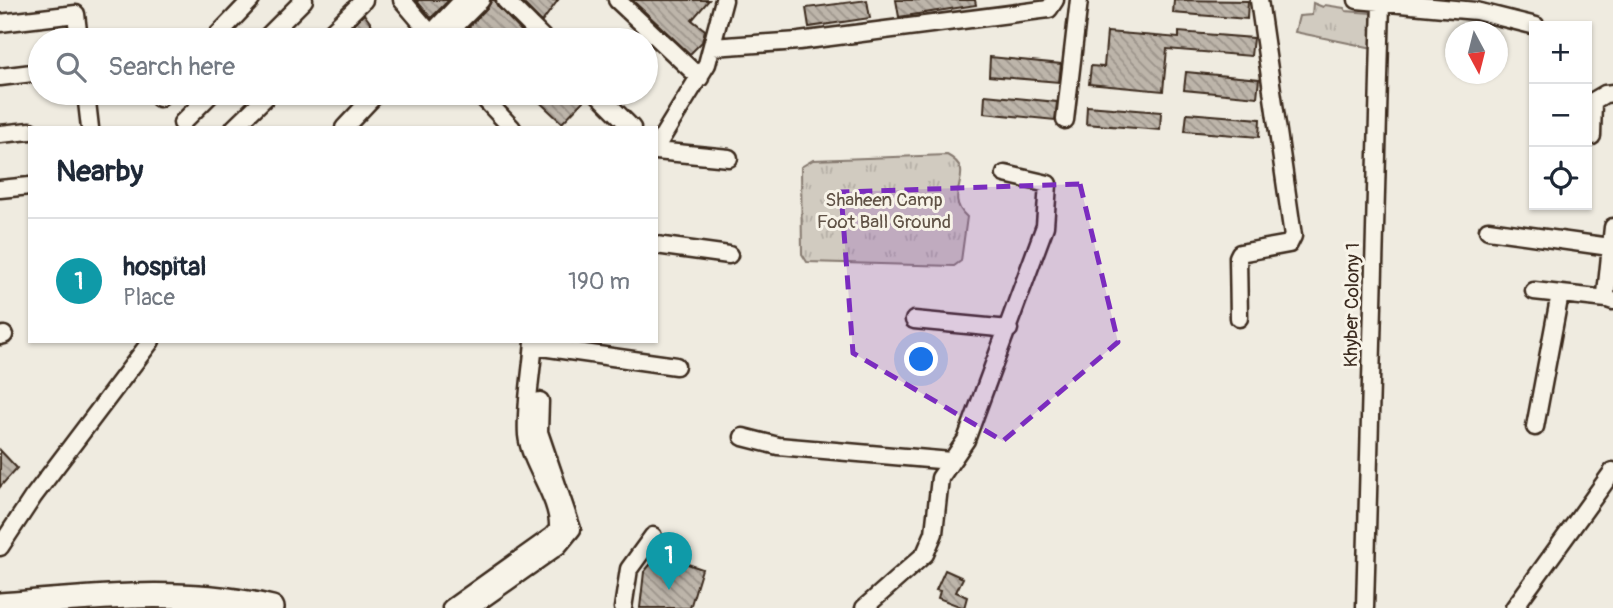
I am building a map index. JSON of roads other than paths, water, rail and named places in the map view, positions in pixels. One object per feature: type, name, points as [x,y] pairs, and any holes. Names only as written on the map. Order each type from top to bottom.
[{"type":"highway","points":[[0,605],[108,596],[187,596],[237,599],[272,608]]},
{"type":"street","points":[[224,28],[251,0]]},
{"type":"street","points":[[276,28],[304,0]]},
{"type":"street","points":[[335,28],[364,0]]},
{"type":"street","points":[[402,0],[422,28]]},
{"type":"street","points":[[439,28],[463,0]]},
{"type":"street","points":[[444,28],[481,0]]},
{"type":"street","points":[[505,0],[533,28]]},
{"type":"street","points":[[617,0],[646,28]]},
{"type":"street","points":[[658,146],[708,64],[724,0]]},
{"type":"street","points":[[712,47],[799,41],[1049,9],[1055,0]]},
{"type":"street","points":[[1065,120],[1079,0]]},
{"type":"street","points":[[1357,0],[1476,11],[1529,24]]},
{"type":"street","points":[[1239,318],[1240,253],[1290,244],[1293,236],[1258,1]]},
{"type":"street","name":"Khyber Colony 1","points":[[1365,608],[1381,2]]},
{"type":"street","points":[[0,23],[76,14],[78,28]]},
{"type":"street","points":[[658,39],[699,78]]},
{"type":"street","points":[[0,77],[28,74]]},
{"type":"street","points":[[1592,136],[1593,101],[1613,93]]},
{"type":"street","points":[[87,105],[90,126]]},
{"type":"street","points":[[182,124],[200,105]]},
{"type":"street","points":[[236,126],[258,105]]},
{"type":"street","points":[[346,126],[366,105]]},
{"type":"street","points":[[490,105],[510,126]]},
{"type":"street","points":[[609,105],[630,126]]},
{"type":"street","points":[[0,134],[28,131]]},
{"type":"street","points":[[658,149],[729,158]]},
{"type":"street","points":[[864,608],[925,554],[934,533],[940,478],[966,440],[1045,226],[1049,188],[1045,182],[1005,174]]},
{"type":"street","points":[[0,189],[28,186]]},
{"type":"street","points":[[1534,291],[1610,300],[1610,247],[1613,227]]},
{"type":"street","points":[[1488,230],[1610,247]]},
{"type":"street","points":[[658,245],[729,255]]},
{"type":"street","points":[[1535,428],[1560,294]]},
{"type":"street","points":[[914,320],[1009,329]]},
{"type":"street","points":[[0,547],[33,497],[150,343]]},
{"type":"street","points":[[539,344],[676,366]]},
{"type":"street","points":[[451,608],[558,529],[556,516],[527,435],[539,344]]},
{"type":"street","points":[[470,608],[558,546],[572,529],[539,432],[539,344]]},
{"type":"street","points":[[743,437],[778,446],[951,461]]},
{"type":"street","points":[[1514,608],[1613,471]]},
{"type":"street","points":[[623,608],[629,569],[653,536]]},
{"type":"place","name":"hospital","points":[[669,590]]},
{"type":"park label","name":"Shaheen Camp Foot Ball Ground","points":[[884,211]]}]
